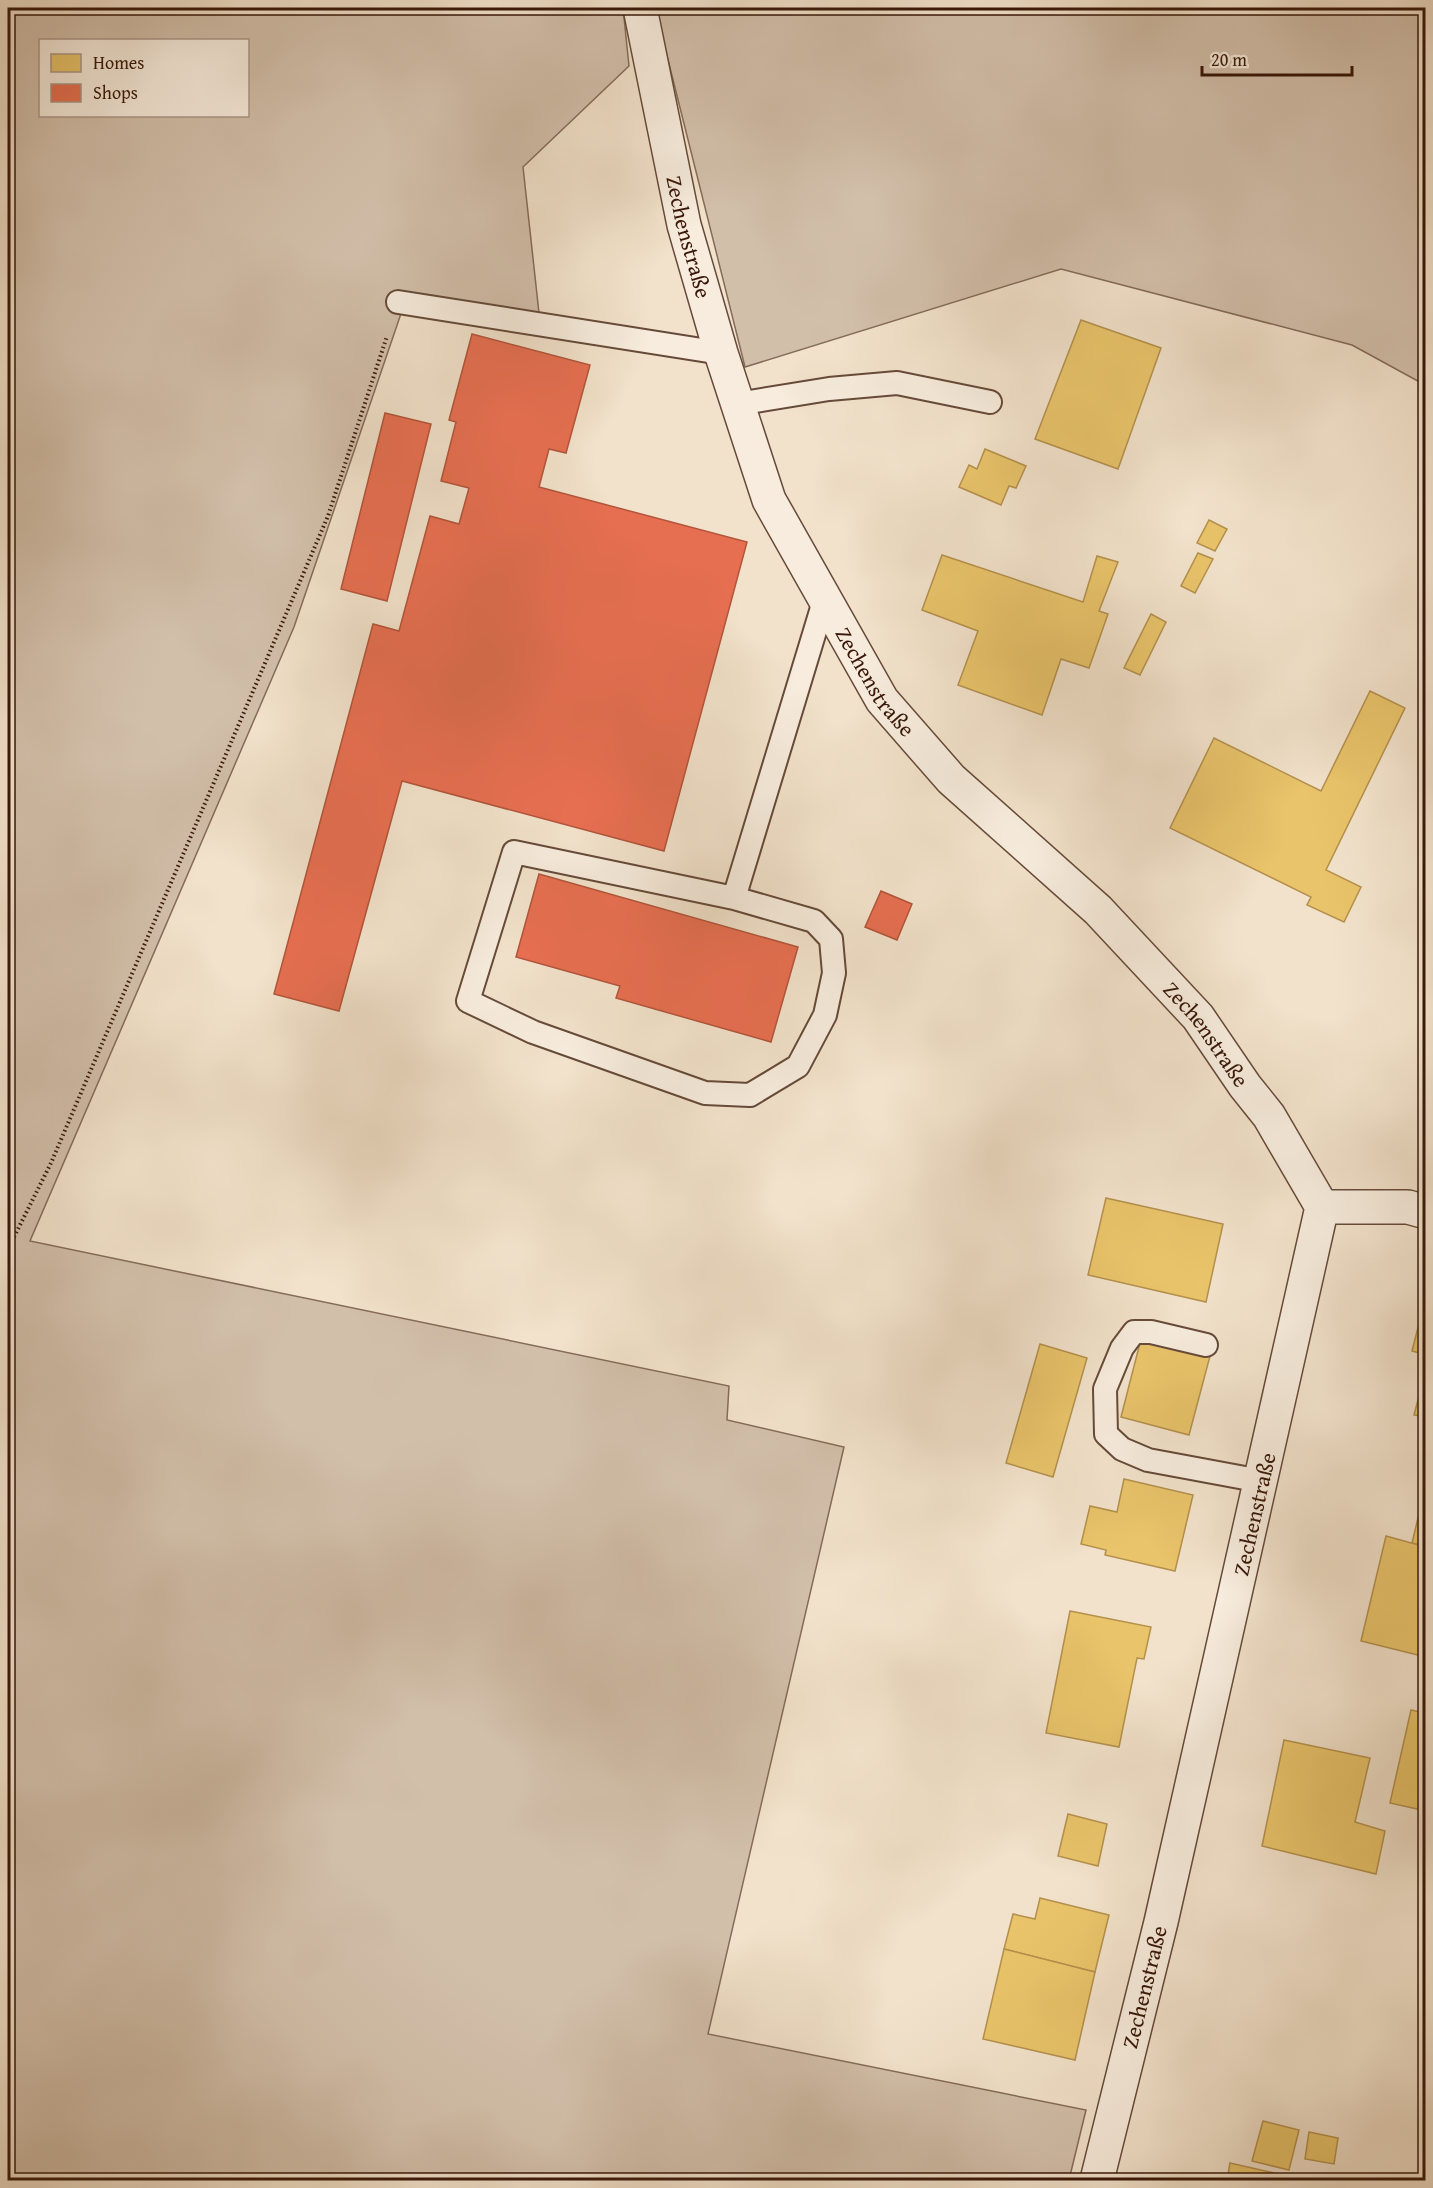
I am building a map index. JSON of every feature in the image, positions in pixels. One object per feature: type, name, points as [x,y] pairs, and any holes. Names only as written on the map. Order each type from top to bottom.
[{"type":"street","name":"Zechenstraße","points":[[640,8],[684,225],[721,353],[769,500],[882,700],[951,779],[1098,910],[1198,1017],[1245,1086],[1269,1116],[1322,1207],[1161,1922],[1097,2181]]},
{"type":"street","points":[[1322,1207],[1408,1207],[1425,1212]]},
{"type":"lane","points":[[398,302],[721,353]]},
{"type":"lane","points":[[737,404],[829,389],[897,383],[990,402]]},
{"type":"lane","points":[[734,898],[825,598]]},
{"type":"lane","points":[[514,852],[734,898],[814,921],[831,939],[834,973],[825,1015],[798,1066],[750,1095],[705,1093],[533,1032],[468,1001],[514,852]]},
{"type":"lane","points":[[1206,1345],[1151,1332],[1134,1332],[1122,1348],[1105,1389],[1106,1434],[1122,1449],[1148,1460],[1261,1481]]},
{"type":"path","points":[[8,1249],[51,1163],[328,516],[398,302]]},
{"type":"shaded area","points":[[8,8],[623,8],[629,66],[523,167],[539,313],[408,293],[294,627],[30,1241],[729,1386],[727,1420],[844,1447],[708,2034],[1086,2110],[1069,2180],[8,2180]]},
{"type":"shaded area","points":[[655,8],[1425,8],[1425,385],[1352,345],[1061,269],[745,367]]},
{"type":"building: Homes","points":[[1081,320],[1161,348],[1118,469],[1035,439]]},
{"type":"building: Homes","points":[[985,449],[1026,466],[1016,488],[1009,486],[1001,505],[959,487],[969,465],[977,469]]},
{"type":"building: Homes","points":[[1209,520],[1227,529],[1215,551],[1197,543]]},
{"type":"building: Homes","points":[[1198,553],[1213,559],[1195,593],[1181,586]]},
{"type":"building: Homes","points":[[942,555],[1083,602],[1097,556],[1118,562],[1099,611],[1108,614],[1089,668],[1061,659],[1042,715],[958,685],[978,631],[922,610]]},
{"type":"building: Homes","points":[[1151,614],[1166,622],[1140,675],[1124,668]]},
{"type":"building: Homes","points":[[1370,691],[1405,708],[1326,870],[1361,887],[1344,922],[1307,905],[1311,897],[1170,828],[1214,738],[1321,791]]},
{"type":"building: Homes","points":[[1106,1198],[1223,1224],[1206,1302],[1088,1275]]},
{"type":"building: Homes","points":[[1426,1300],[1426,1355],[1412,1351]]},
{"type":"building: Homes","points":[[1141,1339],[1210,1356],[1189,1435],[1121,1417]]},
{"type":"building: Homes","points":[[1040,1344],[1087,1358],[1053,1477],[1006,1463]]},
{"type":"building: Homes","points":[[1426,1370],[1426,1417],[1414,1415]]},
{"type":"building: Homes","points":[[1124,1479],[1193,1495],[1175,1571],[1105,1555],[1106,1550],[1081,1544],[1090,1506],[1117,1512]]},
{"type":"building: Homes","points":[[1426,1484],[1426,1547],[1412,1543]]},
{"type":"building: Homes","points":[[1386,1536],[1426,1547],[1426,1657],[1361,1641]]},
{"type":"building: Homes","points":[[1070,1611],[1151,1627],[1144,1659],[1137,1658],[1119,1747],[1046,1733]]},
{"type":"building: Homes","points":[[1411,1710],[1426,1713],[1426,1811],[1390,1803]]},
{"type":"building: Homes","points":[[1284,1740],[1370,1758],[1355,1822],[1385,1831],[1376,1874],[1262,1846]]},
{"type":"building: Homes","points":[[1068,1814],[1107,1824],[1098,1866],[1058,1856]]},
{"type":"building: Homes","points":[[1040,1898],[1109,1915],[1095,1972],[1004,1949],[1013,1914],[1035,1919]]},
{"type":"building: Homes","points":[[1004,1949],[1095,1972],[1075,2060],[983,2039]]},
{"type":"building: Homes","points":[[1263,2121],[1299,2130],[1289,2170],[1252,2161]]},
{"type":"building: Homes","points":[[1309,2132],[1338,2138],[1334,2164],[1305,2159]]},
{"type":"building: Homes","points":[[1230,2163],[1306,2180],[1227,2180]]},
{"type":"building: Shops","points":[[472,334],[590,365],[566,453],[549,449],[539,487],[747,542],[664,851],[402,781],[339,1011],[274,994],[373,624],[399,631],[430,516],[459,524],[469,488],[441,481],[456,422],[449,420]]},
{"type":"building: Shops","points":[[385,413],[431,424],[387,601],[341,589]]},
{"type":"building: Shops","points":[[539,874],[798,947],[771,1042],[616,998],[620,986],[516,957]]},
{"type":"building: Shops","points":[[881,891],[912,904],[897,940],[865,927]]}]
